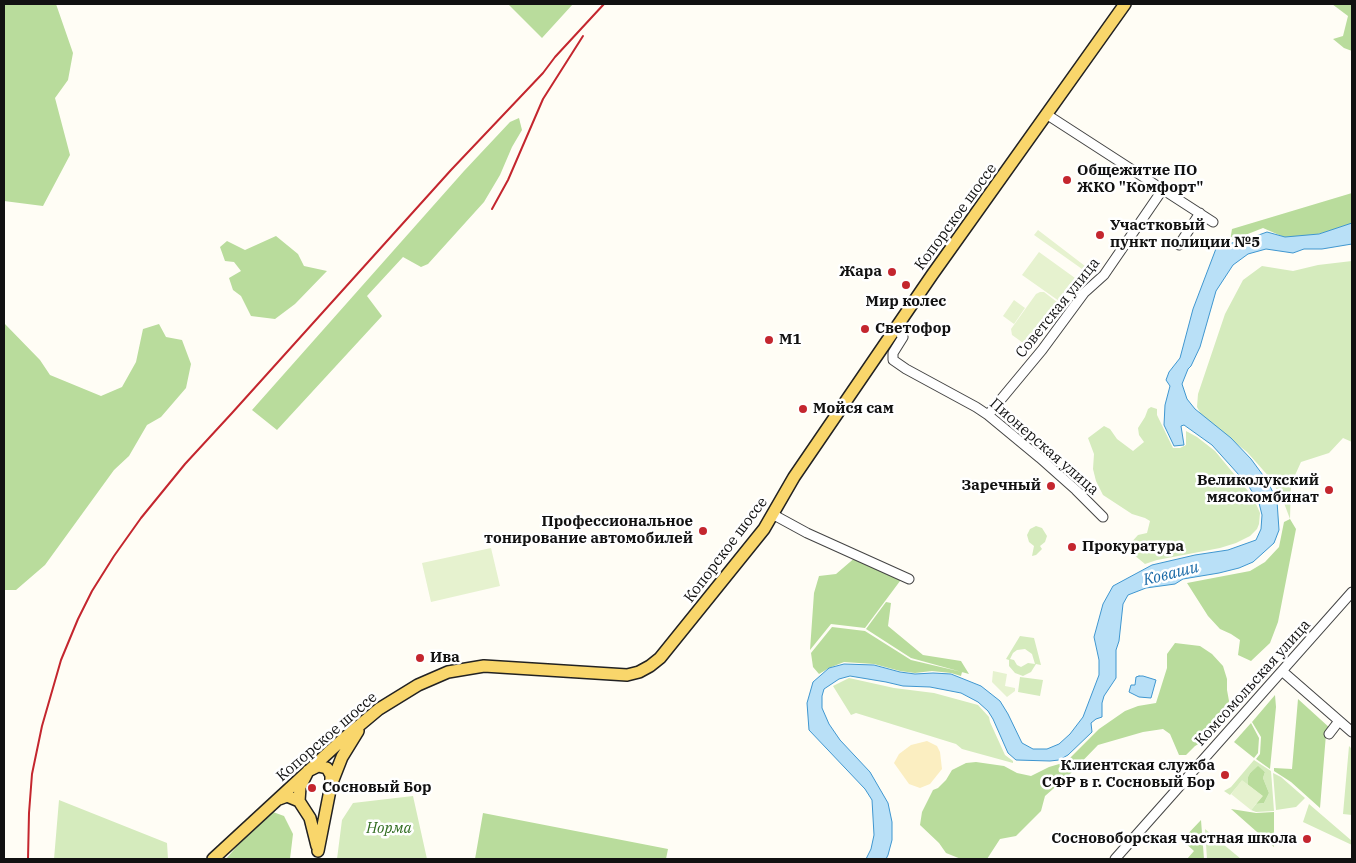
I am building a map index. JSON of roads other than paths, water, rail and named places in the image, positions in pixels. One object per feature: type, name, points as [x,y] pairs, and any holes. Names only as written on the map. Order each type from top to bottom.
[{"type":"main road","name":"Копорское шоссе","points":[[213,859],[364,721],[379,709],[418,685],[448,672],[484,666],[627,675],[639,672],[660,658],[738,564],[774,515],[794,477],[896,328],[1125,4]]},
{"type":"main road","points":[[318,855],[331,785],[342,757],[364,721]]},
{"type":"main road","points":[[318,855],[314,830],[301,804],[300,787],[308,771],[318,766],[328,768],[331,775],[331,785]]},
{"type":"main road","points":[[279,799],[287,796],[312,809],[318,808],[327,800]]},
{"type":"street","points":[[1046,114],[1213,222]]},
{"type":"street","name":"Советская улица","points":[[988,416],[1042,350],[1084,293],[1104,275],[1163,189]]},
{"type":"street","points":[[1179,245],[1200,213]]},
{"type":"street","name":"Пионерская улица","points":[[896,328],[903,337],[892,353],[893,360],[976,407],[1040,458],[1103,517]]},
{"type":"street","points":[[774,515],[807,533],[909,579]]},
{"type":"street","name":"Комсомольская улица","points":[[1115,859],[1352,592]]},
{"type":"street","points":[[1282,670],[1352,732]]},
{"type":"street","points":[[1329,734],[1339,721]]},
{"type":"water","name":"Коваши","points":[[1352,223],[1352,244],[1322,249],[1304,249],[1293,253],[1266,249],[1248,254],[1233,265],[1216,291],[1200,347],[1182,384],[1187,399],[1195,409],[1231,438],[1251,459],[1268,482],[1277,501],[1279,530],[1274,543],[1253,562],[1239,568],[1183,579],[1175,584],[1146,588],[1128,595],[1123,604],[1119,641],[1116,650],[1116,678],[1104,696],[1102,717],[1091,723],[1092,732],[1068,755],[1059,760],[1050,761],[1016,760],[1008,753],[988,711],[978,702],[961,693],[930,687],[903,686],[850,676],[839,679],[824,689],[822,708],[829,724],[840,740],[870,772],[888,803],[892,822],[892,840],[888,855],[886,859],[866,859],[871,849],[874,835],[872,800],[865,789],[809,730],[807,703],[813,682],[829,668],[844,664],[874,665],[915,674],[951,674],[981,686],[1000,701],[1022,743],[1033,749],[1047,749],[1059,744],[1070,734],[1083,717],[1099,675],[1099,660],[1094,637],[1103,604],[1113,586],[1152,565],[1228,550],[1256,540],[1261,529],[1262,515],[1259,503],[1248,485],[1212,445],[1184,425],[1181,426],[1184,445],[1174,446],[1164,425],[1165,405],[1170,386],[1166,380],[1169,372],[1180,358],[1193,309],[1217,246],[1242,241],[1267,232],[1285,237],[1319,234]]},
{"type":"water","points":[[1136,677],[1156,680],[1151,698],[1139,697],[1129,692],[1131,685],[1135,685]]},
{"type":"railway","points":[[28,859],[32,774],[42,726],[61,660],[78,619],[92,591],[114,556],[141,518],[185,464],[604,4]]},
{"type":"railway","points":[[492,209],[508,180],[543,99],[583,36]]},
{"type":"place","name":"Общежитие ПО ЖКО \"Комфорт\"","points":[[1067,180]]},
{"type":"place","name":"Участковый пункт полиции №5","points":[[1100,235]]},
{"type":"place","name":"Жара","points":[[892,272]]},
{"type":"place","name":"Мир колес","points":[[906,285]]},
{"type":"place","name":"Светофор","points":[[865,329]]},
{"type":"place","name":"М1","points":[[769,340]]},
{"type":"place","name":"Мойся сам","points":[[803,409]]},
{"type":"place","name":"Заречный","points":[[1051,486]]},
{"type":"place","name":"Великолукский мясокомбинат","points":[[1329,490]]},
{"type":"place","name":"Профессиональное тонирование автомобилей","points":[[703,531]]},
{"type":"place","name":"Прокуратура","points":[[1072,547]]},
{"type":"place","name":"Ива","points":[[420,658]]},
{"type":"place","name":"Клиентская служба СФР в г. Сосновый Бор","points":[[1225,775]]},
{"type":"place","name":"Сосновый Бор","points":[[312,788]]},
{"type":"place","name":"Сосновоборская частная школа","points":[[1307,839]]},
{"type":"park label","name":"Норма","points":[[389,829]]}]
